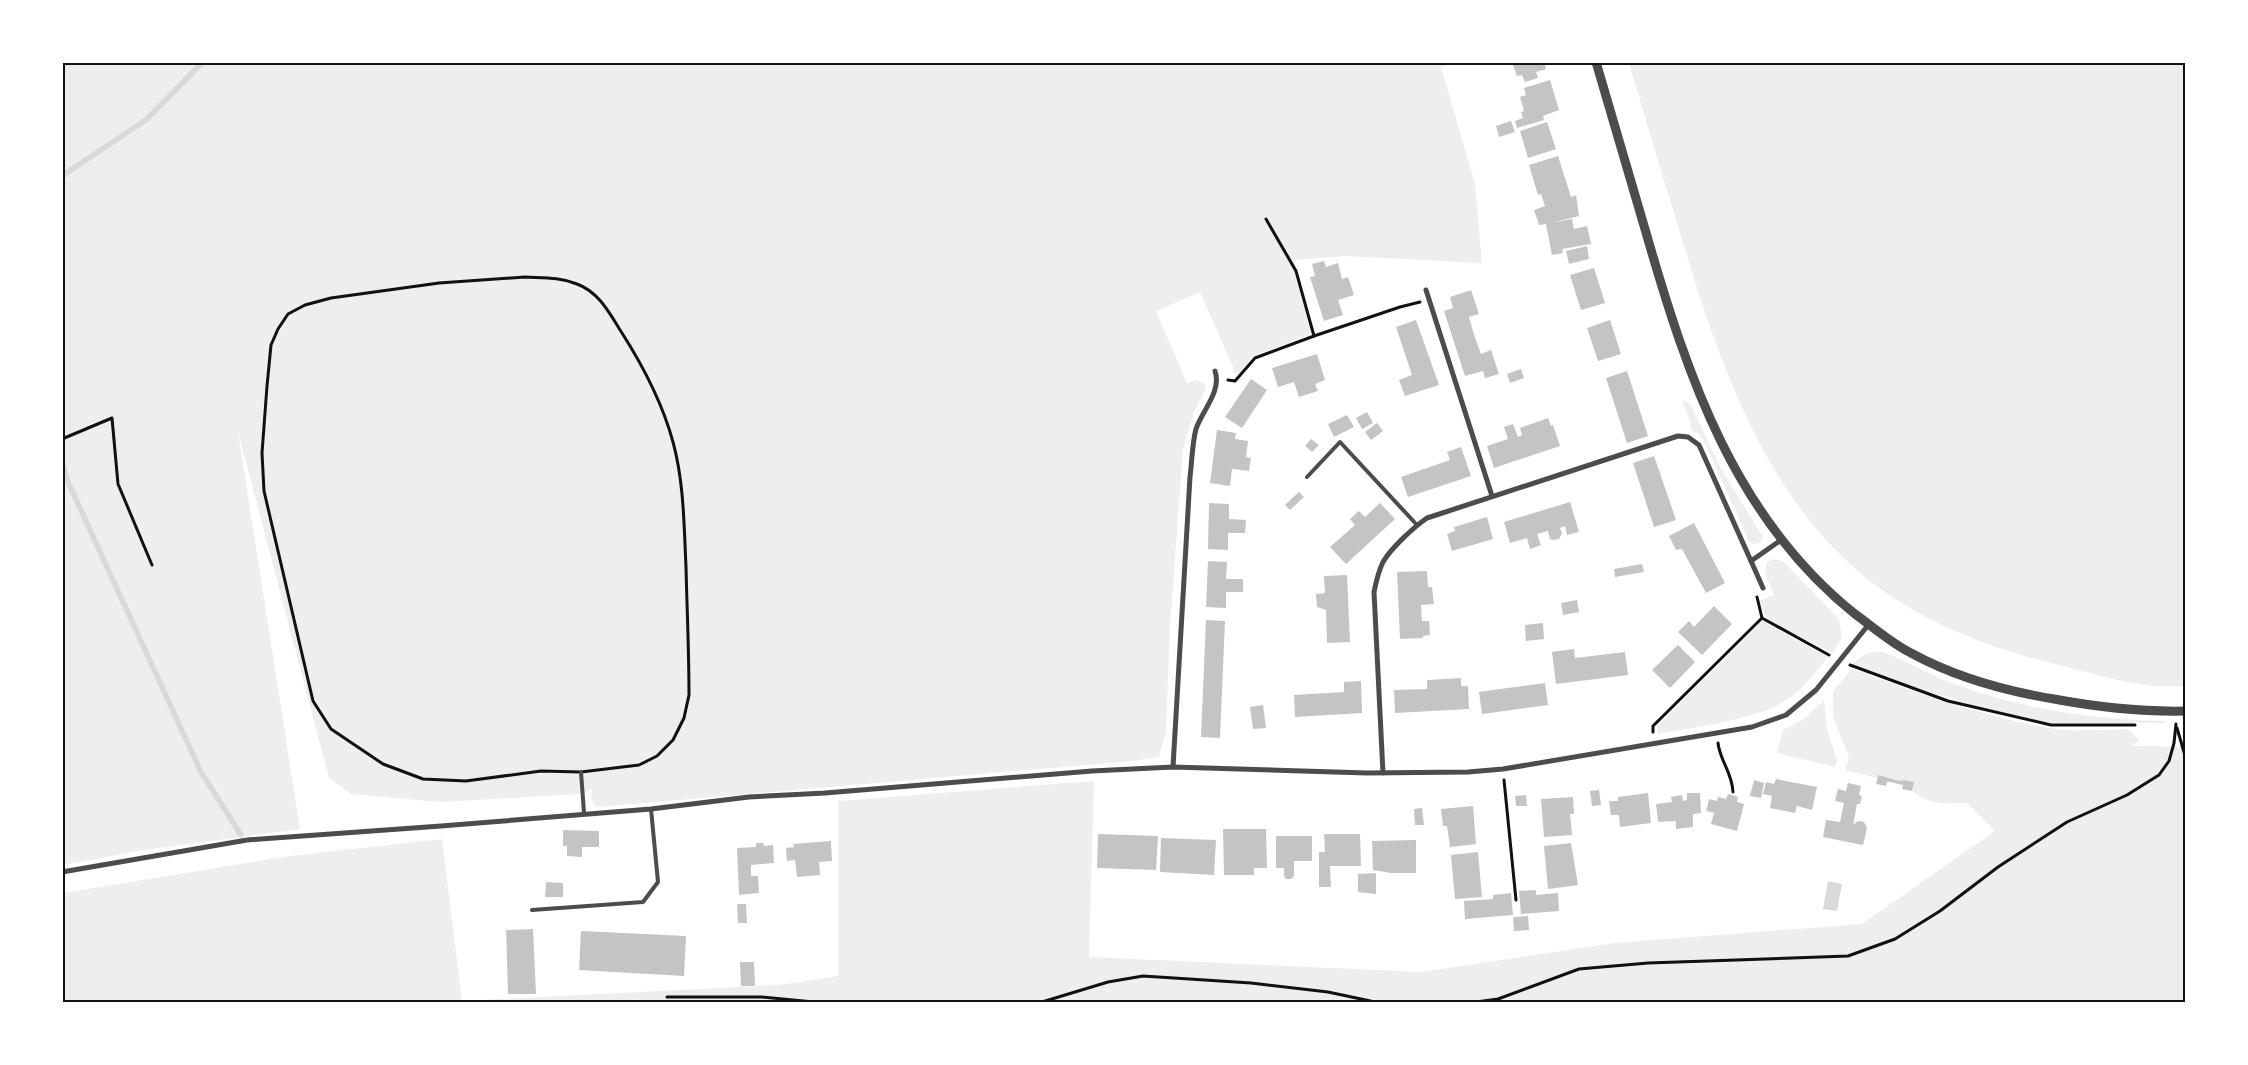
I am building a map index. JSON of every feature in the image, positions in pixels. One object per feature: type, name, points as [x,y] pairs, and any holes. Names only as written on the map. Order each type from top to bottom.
[{"type":"street","points":[[1596,62],[1682,350],[1710,421],[1743,485],[1781,540],[1832,595],[1869,624],[1910,653],[1958,674],[2014,692],[2085,704],[2186,711]]},
{"type":"street","points":[[1426,290],[1492,496]]},
{"type":"street","points":[[1172,767],[1190,477],[1196,430],[1218,379],[1214,371]]},
{"type":"street","points":[[1382,773],[1374,592],[1384,560],[1417,525],[1427,518],[1678,436],[1688,437],[1699,445],[1763,588]]},
{"type":"street","points":[[1750,561],[1781,540]]},
{"type":"street","points":[[62,872],[247,840],[584,814],[749,797],[825,793],[1092,771],[1172,767],[1382,773],[1468,772],[1503,769],[1752,727],[1786,715],[1816,690],[1869,624]]},
{"type":"lane","points":[[1307,477],[1340,442],[1417,525]]},
{"type":"lane","points":[[581,772],[584,814]]},
{"type":"lane","points":[[532,910],[643,902],[658,882],[650,808]]},
{"type":"path","points":[[1266,219],[1296,271],[1314,336]]},
{"type":"path","points":[[557,278],[578,284],[594,294],[615,322],[630,346],[658,400],[673,442],[684,524],[689,695],[684,718],[673,740],[657,756],[639,765],[581,772],[542,771],[466,780],[423,779],[383,764],[331,729],[326,722],[313,701],[264,491],[262,453],[271,345],[288,314],[305,305],[331,298],[439,283],[557,278]]},
{"type":"path","points":[[1218,379],[1235,381],[1256,358],[1400,307],[1428,300]]},
{"type":"path","points":[[62,439],[112,418],[118,484],[152,564]]},
{"type":"path","points":[[1763,588],[1757,598],[1762,618],[1830,655]]},
{"type":"path","points":[[1654,743],[1653,726],[1762,618]]},
{"type":"path","points":[[1850,665],[1948,701],[2051,725],[2137,725]]},
{"type":"path","points":[[2166,725],[2186,725]]},
{"type":"path","points":[[2176,725],[2186,759]]},
{"type":"path","points":[[1476,1002],[1498,999],[1579,969],[1648,964],[1848,956],[1895,939],[1940,912],[1998,867],[2067,822],[2127,795],[2159,775],[2169,761],[2176,725]]},
{"type":"path","points":[[1717,732],[1719,750],[1727,766],[1732,792]]},
{"type":"path","points":[[1503,769],[1516,900]]},
{"type":"path","points":[[1042,1002],[1108,982],[1143,976],[1251,982],[1328,992],[1376,1002]]},
{"type":"path","points":[[667,998],[761,997],[814,1002]]},
{"type":"shaded area","points":[[63,63],[1452,63],[1441,67],[1475,184],[1482,263],[1345,256],[1296,260],[1294,269],[1311,334],[1253,356],[1238,374],[1234,373],[1234,369],[1200,292],[1156,311],[1187,383],[1197,380],[1204,384],[1206,389],[1194,412],[1183,449],[1170,627],[1166,731],[1159,757],[1133,761],[597,807],[591,799],[592,789],[580,794],[440,802],[351,794],[329,778],[238,432],[300,829],[145,850],[63,865]]},
{"type":"shaded area","points":[[1629,63],[2185,63],[2185,686],[2149,686],[2112,679],[2014,653],[1949,628],[1889,595],[1847,561],[1810,521],[1779,477],[1753,430],[1730,380],[1694,277]]},
{"type":"shaded area","points":[[1682,401],[1690,403],[1720,467],[1763,537],[1760,543],[1753,544],[1749,541],[1710,454],[1699,434],[1691,430],[1691,423]]},
{"type":"shaded area","points":[[1772,559],[1783,561],[1839,619],[1842,637],[1833,653],[1770,622],[1766,617],[1759,601],[1774,595],[1765,573],[1767,563]]},
{"type":"shaded area","points":[[1762,621],[1828,657],[1810,680],[1788,699],[1761,712],[1726,722],[1658,734],[1657,727]]},
{"type":"shaded area","points":[[1883,652],[1949,682],[2028,706],[2082,715],[2165,721],[2165,723],[2050,723],[1978,707],[1910,686],[1852,664],[1865,654]]},
{"type":"shaded area","points":[[1852,669],[1949,703],[2024,723],[2069,730],[2128,729],[2140,740],[2131,746],[2185,747],[2185,1002],[63,1002],[63,893],[290,856],[442,839],[462,1001],[779,985],[838,976],[838,801],[1094,781],[1089,957],[1421,972],[1615,943],[1862,924],[1995,831],[1967,803],[1931,801],[1918,796],[1912,791],[1913,782],[1900,781],[1878,775],[1877,778],[1845,770],[1849,758],[1833,716],[1833,691]]},
{"type":"shaded area","points":[[1824,700],[1827,729],[1837,761],[1835,767],[1777,753],[1783,730],[1804,719]]},
{"type":"shaded area","points":[[1828,881],[1842,884],[1837,911],[1823,909]]},
{"type":"building","points":[[1512,62],[1544,62],[1546,69],[1536,72],[1538,78],[1525,82],[1522,75],[1517,76]]},
{"type":"building","points":[[1550,80],[1559,110],[1543,116],[1544,120],[1517,128],[1515,121],[1523,118],[1521,112],[1524,111],[1520,97],[1526,95],[1524,88]]},
{"type":"building","points":[[1511,121],[1515,132],[1499,137],[1496,126]]},
{"type":"building","points":[[1547,122],[1556,149],[1528,158],[1520,131]]},
{"type":"building","points":[[1558,156],[1571,197],[1576,195],[1579,216],[1551,223],[1572,219],[1574,229],[1587,226],[1591,244],[1562,249],[1563,253],[1552,255],[1546,224],[1539,225],[1534,210],[1545,206],[1541,194],[1538,195],[1529,165]]},
{"type":"building","points":[[1587,246],[1589,259],[1569,264],[1566,251]]},
{"type":"building","points":[[1324,261],[1326,267],[1338,263],[1342,279],[1348,277],[1354,295],[1338,300],[1343,315],[1324,321],[1310,277],[1315,276],[1312,264]]},
{"type":"building","points":[[1594,268],[1605,303],[1581,310],[1570,275]]},
{"type":"building","points":[[1471,290],[1479,314],[1469,317],[1474,335],[1481,354],[1491,350],[1499,374],[1485,378],[1483,371],[1465,376],[1444,311],[1453,308],[1450,297]]},
{"type":"building","points":[[1416,320],[1439,385],[1405,396],[1399,380],[1412,375],[1396,327]]},
{"type":"building","points":[[1610,320],[1621,354],[1598,361],[1587,328]]},
{"type":"building","points":[[1317,354],[1325,380],[1315,384],[1318,391],[1299,397],[1294,382],[1278,387],[1272,368]]},
{"type":"building","points":[[1521,369],[1524,378],[1510,383],[1507,374]]},
{"type":"building","points":[[1627,371],[1648,436],[1627,443],[1606,378]]},
{"type":"building","points":[[1251,379],[1267,390],[1242,428],[1225,417]]},
{"type":"building","points":[[1367,412],[1373,423],[1362,429],[1356,418]]},
{"type":"building","points":[[1347,415],[1354,427],[1334,437],[1328,424]]},
{"type":"building","points":[[1548,418],[1551,426],[1553,425],[1560,446],[1494,468],[1487,446],[1508,439],[1504,427],[1513,424],[1518,437],[1522,435],[1520,428]]},
{"type":"building","points":[[1377,423],[1383,431],[1371,440],[1365,432]]},
{"type":"building","points":[[1217,430],[1236,433],[1235,439],[1248,441],[1246,457],[1251,458],[1249,471],[1232,469],[1230,486],[1210,483]]},
{"type":"building","points":[[1311,439],[1319,445],[1312,452],[1305,446]]},
{"type":"building","points":[[1461,447],[1471,476],[1408,497],[1401,477],[1450,460],[1447,452]]},
{"type":"building","points":[[1654,456],[1676,520],[1654,527],[1633,463]]},
{"type":"building","points":[[1299,492],[1304,497],[1290,510],[1285,505]]},
{"type":"building","points":[[1570,502],[1579,532],[1567,535],[1565,526],[1560,528],[1562,533],[1559,539],[1554,540],[1550,539],[1548,531],[1537,534],[1541,545],[1530,549],[1527,538],[1510,543],[1504,522]]},
{"type":"building","points":[[1209,503],[1229,504],[1229,519],[1246,520],[1245,533],[1228,533],[1228,550],[1208,549]]},
{"type":"building","points":[[1380,503],[1395,519],[1346,564],[1330,547],[1355,525],[1350,519],[1359,511],[1365,517]]},
{"type":"building","points":[[1487,517],[1493,539],[1452,551],[1447,534],[1455,531],[1454,527]]},
{"type":"building","points":[[1694,523],[1725,583],[1706,593],[1682,549],[1676,550],[1669,536]]},
{"type":"building","points":[[1208,561],[1227,562],[1226,579],[1243,579],[1243,592],[1226,592],[1226,608],[1206,607]]},
{"type":"building","points":[[1642,564],[1644,572],[1615,577],[1614,569]]},
{"type":"building","points":[[1427,571],[1428,587],[1432,587],[1434,604],[1421,605],[1422,621],[1429,621],[1430,635],[1423,636],[1423,638],[1400,639],[1397,572]]},
{"type":"building","points":[[1347,575],[1350,642],[1327,643],[1326,610],[1317,607],[1316,594],[1325,593],[1324,576]]},
{"type":"building","points":[[1577,600],[1579,612],[1563,615],[1561,603]]},
{"type":"building","points":[[1714,606],[1732,624],[1702,655],[1678,632],[1689,621],[1694,627]]},
{"type":"building","points":[[1206,620],[1225,621],[1220,738],[1201,737]]},
{"type":"building","points":[[1543,623],[1544,639],[1526,641],[1525,625]]},
{"type":"building","points":[[1678,645],[1695,662],[1670,688],[1652,670]]},
{"type":"building","points":[[1574,649],[1575,658],[1625,652],[1628,675],[1556,684],[1552,652]]},
{"type":"building","points":[[1461,678],[1461,686],[1468,686],[1469,709],[1395,713],[1394,690],[1427,689],[1427,680]]},
{"type":"building","points":[[1361,681],[1362,713],[1295,717],[1294,695],[1344,692],[1344,682]]},
{"type":"building","points":[[1545,683],[1548,705],[1482,714],[1479,692]]},
{"type":"building","points":[[1263,705],[1266,728],[1253,729],[1250,707]]},
{"type":"building","points":[[1878,775],[1900,781],[1914,782],[1912,791],[1902,789],[1903,785],[1890,782],[1887,782],[1886,786],[1876,784]]},
{"type":"building","points":[[1776,779],[1817,787],[1812,810],[1797,806],[1795,813],[1770,808],[1772,796],[1763,794],[1766,782],[1774,784]]},
{"type":"building","points":[[1754,780],[1764,783],[1761,798],[1750,796]]},
{"type":"building","points":[[1848,783],[1861,786],[1859,795],[1862,796],[1860,804],[1857,804],[1853,825],[1858,821],[1864,822],[1867,828],[1863,845],[1823,837],[1826,820],[1840,822],[1844,803],[1835,801],[1838,789],[1846,791]]},
{"type":"building","points":[[1599,790],[1601,805],[1592,806],[1590,791]]},
{"type":"building","points":[[1648,793],[1651,823],[1620,827],[1619,815],[1611,815],[1609,801],[1618,801],[1618,797]]},
{"type":"building","points":[[1687,793],[1700,793],[1701,813],[1693,814],[1693,827],[1676,829],[1676,821],[1658,822],[1656,804],[1672,802],[1671,797],[1682,795],[1683,801],[1687,800]]},
{"type":"building","points":[[1728,794],[1738,797],[1737,802],[1744,804],[1737,831],[1711,824],[1714,813],[1706,811],[1709,799],[1717,801],[1718,797],[1726,799]]},
{"type":"building","points":[[1526,795],[1527,806],[1516,806],[1515,796]]},
{"type":"building","points":[[1573,797],[1574,814],[1570,814],[1572,835],[1544,837],[1541,799]]},
{"type":"building","points":[[1473,806],[1476,844],[1450,847],[1447,826],[1443,826],[1441,809]]},
{"type":"building","points":[[1422,808],[1424,825],[1415,825],[1414,809]]},
{"type":"building","points":[[1223,829],[1266,829],[1267,868],[1254,868],[1254,875],[1224,875]]},
{"type":"building","points":[[563,830],[599,831],[599,847],[582,847],[582,857],[567,856],[567,846],[563,846]]},
{"type":"building","points":[[1098,834],[1158,836],[1156,870],[1097,868]]},
{"type":"building","points":[[1324,834],[1360,834],[1361,866],[1330,866],[1331,887],[1319,887],[1319,852],[1325,852]]},
{"type":"building","points":[[1276,836],[1312,836],[1312,861],[1294,861],[1294,876],[1291,879],[1286,879],[1284,876],[1284,868],[1276,868]]},
{"type":"building","points":[[1161,838],[1216,840],[1214,875],[1160,872]]},
{"type":"building","points":[[1416,840],[1416,873],[1391,873],[1373,870],[1372,841]]},
{"type":"building","points":[[831,841],[832,861],[819,862],[820,875],[797,877],[795,860],[787,861],[786,848],[794,847],[793,844]]},
{"type":"building","points":[[756,843],[763,843],[764,846],[773,845],[774,863],[751,865],[751,876],[758,876],[759,893],[739,895],[737,848],[756,847]]},
{"type":"building","points":[[1571,843],[1578,885],[1548,889],[1544,846]]},
{"type":"building","points":[[1478,852],[1482,897],[1455,899],[1451,855]]},
{"type":"building","points":[[1376,873],[1376,894],[1358,892],[1358,874]]},
{"type":"building","points":[[546,882],[563,883],[563,897],[545,897]]},
{"type":"building","points":[[1536,890],[1536,895],[1558,893],[1559,911],[1521,914],[1519,891]]},
{"type":"building","points":[[1511,893],[1513,915],[1465,919],[1464,901],[1493,899],[1493,895]]},
{"type":"building","points":[[737,904],[746,904],[747,923],[738,923]]},
{"type":"building","points":[[1528,916],[1529,930],[1514,931],[1513,917]]},
{"type":"building","points":[[533,929],[536,994],[508,994],[506,930]]},
{"type":"building","points":[[581,931],[686,936],[684,976],[579,970]]},
{"type":"building","points":[[740,962],[754,962],[755,986],[741,986]]},
{"type":"waterway","points":[[62,176],[147,119],[203,62]]},
{"type":"waterway","points":[[62,462],[68,482],[201,772],[241,835]]}]
